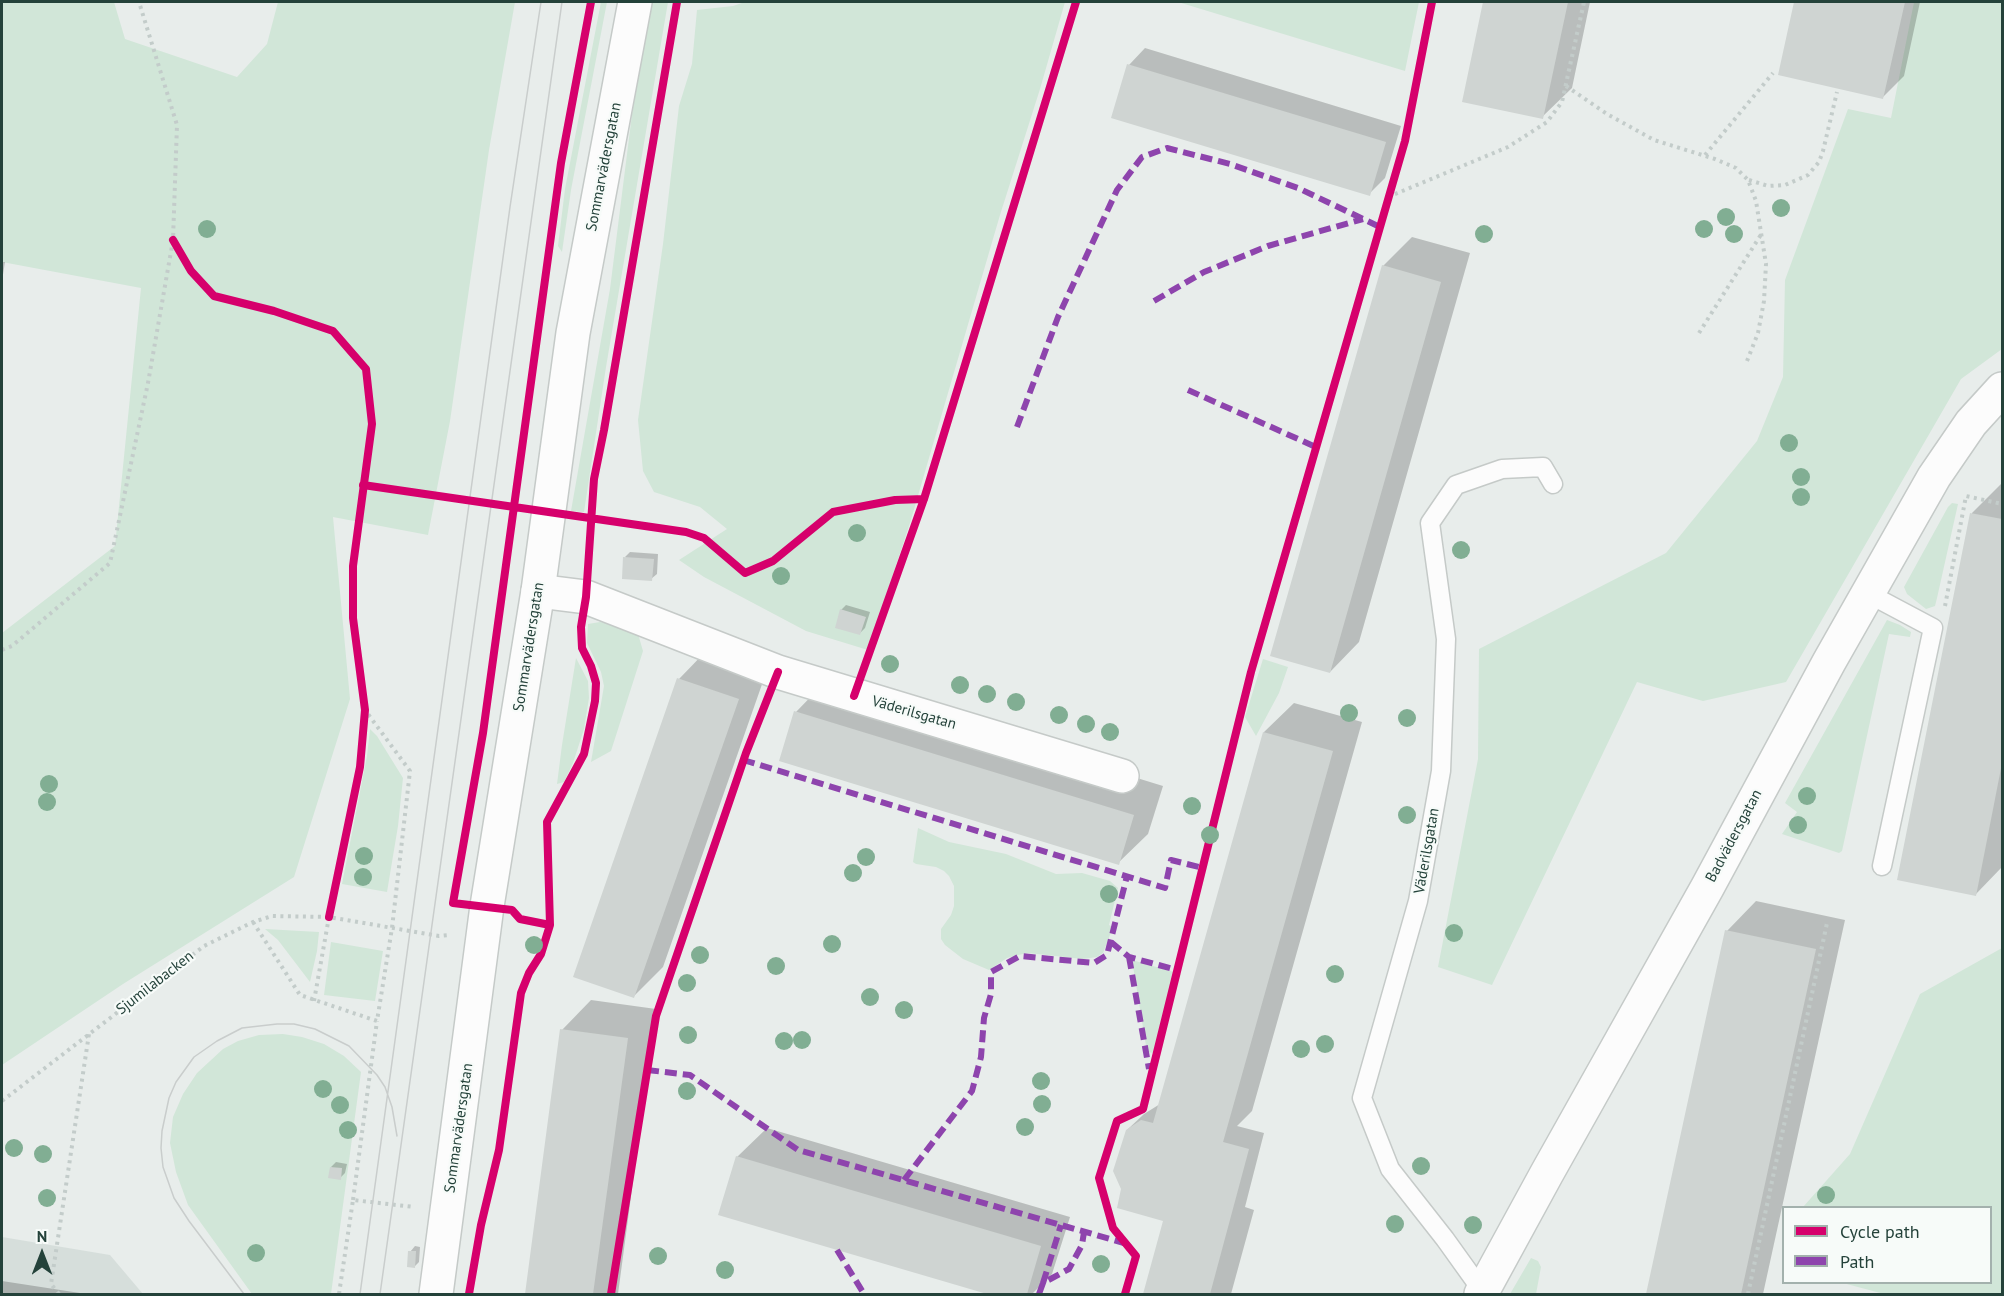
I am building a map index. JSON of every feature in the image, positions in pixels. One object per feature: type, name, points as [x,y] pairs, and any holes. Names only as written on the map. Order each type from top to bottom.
[{"type":"street","name":"Sommarvädersgatan","points":[[436,1294],[487,906],[538,591],[573,333],[635,2]]},
{"type":"street","name":"Badvädersgatan","points":[[1482,1294],[1546,1173],[1707,888],[1829,662],[1934,477],[1971,423],[2000,396]]},
{"type":"street","name":"Väderilsgatan","points":[[538,591],[586,597],[778,672],[1122,776]]},
{"type":"lane","name":"Väderilsgatan","points":[[1482,1294],[1445,1239],[1390,1169],[1362,1098],[1418,901],[1441,771],[1446,639],[1430,523],[1456,485],[1502,469],[1544,466],[1553,484]]},
{"type":"lane","points":[[1869,594],[1933,628],[1882,866]]},
{"type":"path","points":[[2,650],[12,646],[110,563],[115,540],[148,383],[173,240],[177,125],[139,2]]},
{"type":"path","points":[[1388,197],[1508,147],[1547,122],[1562,102],[1584,2]]},
{"type":"path","points":[[1704,156],[1773,73]]},
{"type":"path","points":[[1566,86],[1607,114],[1654,140],[1736,168],[1748,180],[1756,201],[1766,264],[1764,301],[1758,333],[1747,361]]},
{"type":"path","points":[[1748,180],[1767,186],[1785,185],[1808,175],[1819,162],[1823,151],[1837,92]]},
{"type":"path","points":[[1699,333],[1762,233]]},
{"type":"path","points":[[1933,628],[1946,604],[1966,496],[2002,504]]},
{"type":"path","points":[[339,1294],[392,928],[410,771],[365,710]]},
{"type":"path","points":[[314,1001],[329,917]]},
{"type":"path","points":[[253,922],[300,995],[377,1021]]},
{"type":"path","points":[[1748,1294],[1827,923]]},
{"type":"path","points":[[59,1294],[51,1284],[90,1034]]},
{"type":"path","points":[[352,1200],[415,1208],[417,1197]]},
{"type":"shaded area","points":[[2,1237],[110,1255],[143,1294],[2,1294]]},
{"type":"green space","points":[[2,2],[114,2],[125,39],[237,77],[267,44],[278,2],[515,2],[489,150],[450,421],[428,535],[333,517],[350,699],[294,877],[123,984],[2,1065],[2,633],[115,546],[141,288],[2,262]]},
{"type":"green space","points":[[601,2],[607,2],[571,190],[562,252],[558,246],[565,189]]},
{"type":"green space","points":[[648,2],[668,2],[606,367],[584,512],[571,511],[610,289]]},
{"type":"green space","points":[[745,2],[1065,2],[910,523],[868,650],[806,631],[704,577],[679,560],[727,529],[700,507],[654,492],[643,471],[638,420],[663,244],[679,106],[692,64],[697,10],[733,6]]},
{"type":"green space","points":[[1178,2],[1419,2],[1405,71]]},
{"type":"green space","points":[[1914,2],[2002,2],[2002,349],[1961,379],[1786,682],[1703,701],[1637,682],[1492,985],[1438,967],[1478,759],[1479,649],[1666,553],[1757,441],[1783,377],[1785,280],[1848,109],[1891,118]]},
{"type":"green space","points":[[1952,503],[1958,504],[1937,598],[1935,606],[1926,609],[1907,594],[1904,587]]},
{"type":"green space","points":[[1887,620],[1911,632],[1910,637],[1889,634],[1842,851],[1839,853],[1782,834],[1797,812],[1785,803]]},
{"type":"green space","points":[[600,622],[636,627],[643,651],[611,751],[591,762],[604,686],[601,672],[587,643],[588,624]]},
{"type":"green space","points":[[576,658],[588,681],[589,698],[584,729],[573,763],[564,782],[557,784],[562,745]]},
{"type":"green space","points":[[1263,659],[1288,667],[1279,693],[1256,736],[1245,717]]},
{"type":"green space","points":[[370,729],[377,736],[403,778],[387,892],[342,884],[367,756]]},
{"type":"green space","points":[[918,828],[949,842],[1006,854],[1056,874],[1082,873],[1110,881],[1118,888],[1109,925],[1113,927],[1103,953],[1097,957],[1083,959],[1028,953],[1007,958],[989,970],[963,959],[941,939],[941,929],[951,915],[954,906],[954,886],[949,876],[936,867],[913,862]]},
{"type":"green space","points":[[265,929],[319,932],[310,982],[278,940]]},
{"type":"green space","points":[[331,942],[383,951],[375,1001],[324,995]]},
{"type":"green space","points":[[2002,948],[2002,1294],[1884,1294],[1847,1284],[1992,1284],[1992,1206],[1804,1206],[1850,1154],[1920,994]]},
{"type":"green space","points":[[1132,960],[1181,974],[1154,1053],[1147,1052]]},
{"type":"green space","points":[[283,1034],[324,1044],[344,1056],[361,1072],[331,1294],[252,1294],[188,1205],[176,1172],[170,1143],[173,1117],[183,1094],[197,1073],[223,1049],[238,1041],[259,1035]]},
{"type":"green space","points":[[1531,1258],[1538,1261],[1541,1267],[1536,1294],[1510,1294]]},
{"type":"building","points":[[1483,2],[1568,2],[1543,119],[1462,102]]},
{"type":"building","points":[[1794,2],[1905,2],[1883,99],[1778,75]]},
{"type":"building","points":[[1127,64],[1386,142],[1370,196],[1111,118]]},
{"type":"building","points":[[1382,265],[1441,282],[1330,673],[1270,656]]},
{"type":"building","points":[[1970,513],[2002,519],[2002,763],[1976,896],[1897,880]]},
{"type":"building","points":[[623,557],[654,559],[652,581],[622,579]]},
{"type":"building","points":[[840,609],[866,617],[860,635],[835,628]]},
{"type":"building","points":[[677,678],[739,699],[634,998],[573,977]]},
{"type":"building","points":[[794,711],[1134,815],[1119,865],[779,761]]},
{"type":"building","points":[[1263,732],[1333,751],[1223,1142],[1249,1149],[1210,1294],[1143,1294],[1163,1221],[1117,1208],[1121,1189],[1113,1171],[1126,1130],[1141,1120],[1153,1123]]},
{"type":"building","points":[[1725,930],[1816,949],[1741,1294],[1646,1294]]},
{"type":"building","points":[[560,1029],[628,1038],[593,1294],[525,1294]]},
{"type":"building","points":[[736,1156],[1041,1246],[1027,1294],[987,1294],[718,1215]]},
{"type":"building","points":[[330,1167],[342,1168],[341,1180],[328,1178]]},
{"type":"building","points":[[408,1251],[416,1251],[415,1268],[407,1267]]},
{"type":"tram line","points":[[360,1294],[510,207],[541,2]]},
{"type":"tram line","points":[[380,1294],[562,2]]},
{"type":"tram line","points":[[244,1294],[174,1198],[163,1167],[162,1131],[169,1098],[176,1082],[194,1057],[217,1041],[242,1028],[294,1024],[315,1029],[349,1046],[377,1075],[385,1087],[392,1107],[397,1136]]},
{"type":"marked path","points":[[1017,427],[1058,317],[1117,190],[1142,157],[1167,148],[1230,164],[1298,188],[1380,227]]},
{"type":"marked path","points":[[1154,301],[1204,272],[1268,246],[1363,219]]},
{"type":"marked path","points":[[1188,390],[1316,447]]},
{"type":"marked path","points":[[743,760],[1165,888],[1171,860],[1203,868]]},
{"type":"marked path","points":[[904,1180],[972,1091],[981,1057],[984,1018],[991,994],[991,972],[1020,956],[1094,963],[1107,955],[1127,876]]},
{"type":"marked path","points":[[1111,942],[1129,957],[1177,970]]},
{"type":"marked path","points":[[1129,957],[1149,1069]]},
{"type":"marked path","points":[[647,1070],[690,1075],[798,1150],[1124,1243]]},
{"type":"marked path","points":[[1043,1283],[1061,1225]]},
{"type":"marked path","points":[[1039,1294],[1043,1283],[1069,1269],[1082,1245],[1084,1232]]},
{"type":"marked path","points":[[837,1250],[864,1294]]},
{"type":"cycle path","points":[[550,925],[520,919],[512,910],[453,903],[483,733],[561,163],[591,2]]},
{"type":"cycle path","points":[[469,1294],[481,1225],[499,1150],[521,993],[529,973],[541,954],[550,925],[547,822],[584,754],[595,701],[596,683],[582,648],[581,627],[586,597],[594,479],[677,2]]},
{"type":"cycle path","points":[[854,696],[924,499],[1076,2]]},
{"type":"cycle path","points":[[1125,1294],[1136,1256],[1113,1228],[1099,1178],[1117,1121],[1143,1109],[1251,672],[1405,141],[1432,2]]},
{"type":"cycle path","points":[[173,240],[191,271],[214,296],[274,311],[333,331],[366,369],[372,424],[353,566],[353,618],[365,710],[360,767],[329,917]]},
{"type":"cycle path","points":[[363,485],[686,532],[704,538],[745,573],[773,561],[833,512],[895,500],[924,499]]},
{"type":"cycle path","points":[[611,1294],[656,1016],[746,753],[778,672]]}]
